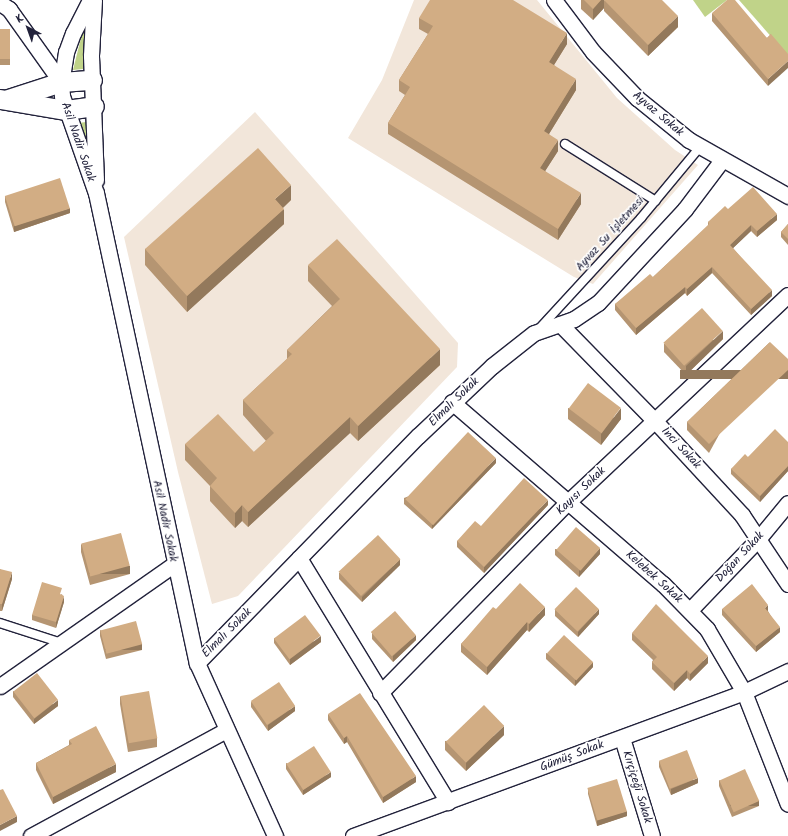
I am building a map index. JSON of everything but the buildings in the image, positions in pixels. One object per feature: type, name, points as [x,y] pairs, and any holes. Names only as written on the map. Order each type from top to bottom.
[{"type":"street","name":"Asil Nadir Sokak","points":[[90,0],[73,33],[61,82],[66,110],[96,193],[174,564],[197,663],[275,836]]},
{"type":"street","name":"Asil Nadir Sokak","points":[[94,0],[92,80],[96,193]]},
{"type":"street","name":"Ayvaz Sokak","points":[[554,0],[593,52],[632,93],[700,147],[788,196]]},
{"type":"street","points":[[0,3],[9,9],[61,82]]},
{"type":"street","points":[[4,99],[61,82],[92,80]]},
{"type":"street","points":[[4,99],[66,110],[94,106]]},
{"type":"street","name":"Elmalı Sokak","points":[[197,663],[452,402],[492,366],[534,333],[585,314],[598,303],[685,210],[722,160]]},
{"type":"street","name":"Kayısı Sokak","points":[[380,693],[568,502],[788,295]]},
{"type":"street","name":"İnci Sokak","points":[[560,324],[655,421],[742,515],[759,538],[788,584]]},
{"type":"street","name":"Kelebek Sokak","points":[[452,402],[690,610],[707,628],[744,692],[788,804]]},
{"type":"street","name":"Doğan Sokak","points":[[690,610],[759,538],[788,503]]},
{"type":"street","points":[[299,558],[380,693],[448,802]]},
{"type":"street","points":[[0,686],[174,564]]},
{"type":"street","name":"Gümüş Sokak","points":[[353,836],[744,692],[788,671]]},
{"type":"street","points":[[30,836],[226,730]]},
{"type":"street","name":"Kırçiçeği Sokak","points":[[622,738],[652,836]]},
{"type":"lane","points":[[566,144],[656,201]]},
{"type":"lane","name":"Ayvaz Su İşletmesi","points":[[534,333],[656,201],[700,147]]},
{"type":"lane","points":[[0,623],[62,643]]},
{"type":"shaded area","points":[[414,0],[537,0],[617,98],[675,150],[698,165],[593,284],[574,277],[348,138],[382,80]]},
{"type":"shaded area","points":[[255,112],[458,343],[457,367],[238,596],[212,604],[178,472],[124,237]]},
{"type":"green space","points":[[693,0],[727,0],[705,17]]},
{"type":"green space","points":[[739,0],[788,0],[788,56]]},
{"type":"green space","points":[[85,22],[83,69],[73,70]]},
{"type":"green space","points":[[86,122],[91,162],[78,123]]}]
